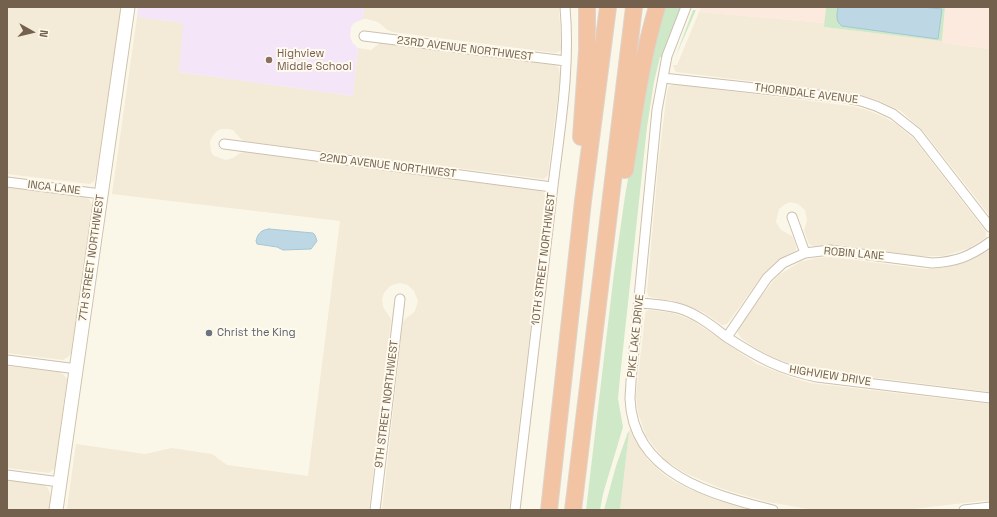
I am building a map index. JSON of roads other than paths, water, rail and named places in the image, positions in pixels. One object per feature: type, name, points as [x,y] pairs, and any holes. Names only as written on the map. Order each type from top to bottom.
[{"type":"highway","points":[[583,201],[579,163],[587,51],[587,7]]},
{"type":"highway","points":[[549,510],[583,201],[608,7]]},
{"type":"highway","points":[[573,510],[634,7]]},
{"type":"highway","points":[[606,243],[622,187],[648,40],[657,7]]},
{"type":"street","name":"7TH STREET NORTHWEST","points":[[56,510],[128,7]]},
{"type":"street","name":"10TH STREET NORTHWEST","points":[[515,510],[552,187],[564,98],[567,24],[565,7]]},
{"type":"street","name":"PIKE LAKE DRIVE","points":[[686,7],[667,56],[657,110],[630,399],[632,415],[636,430],[643,444],[664,468],[692,484],[720,495],[773,510]]},
{"type":"street","name":"23RD AVENUE NORTHWEST","points":[[364,36],[566,61]]},
{"type":"street","name":"THORNDALE AVENUE","points":[[663,78],[846,98],[876,106],[892,114],[917,133],[990,227]]},
{"type":"street","name":"22ND AVENUE NORTHWEST","points":[[224,144],[552,187]]},
{"type":"street","name":"INCA LANE","points":[[7,182],[101,194]]},
{"type":"street","points":[[792,217],[805,253]]},
{"type":"street","name":"ROBIN LANE","points":[[727,336],[767,278],[783,264],[805,253],[830,250],[932,263],[944,262],[968,256],[990,242]]},
{"type":"street","name":"9TH STREET NORTHWEST","points":[[375,510],[400,299]]},
{"type":"street","name":"HIGHVIEW DRIVE","points":[[639,303],[663,305],[681,309],[695,315],[762,359],[779,367],[798,373],[990,398]]},
{"type":"street","points":[[7,360],[77,369]]},
{"type":"street","points":[[7,475],[60,482]]},
{"type":"street","points":[[964,510],[990,507]]},
{"type":"water","points":[[838,7],[920,7],[942,9],[938,39],[842,26],[837,20]]},
{"type":"water","points":[[269,229],[313,233],[317,241],[311,249],[283,250],[277,247],[257,244],[256,241],[259,234],[264,230]]},
{"type":"place","name":"Highview Middle School","points":[[269,60]]},
{"type":"place","name":"Christ the King","points":[[209,333]]}]
